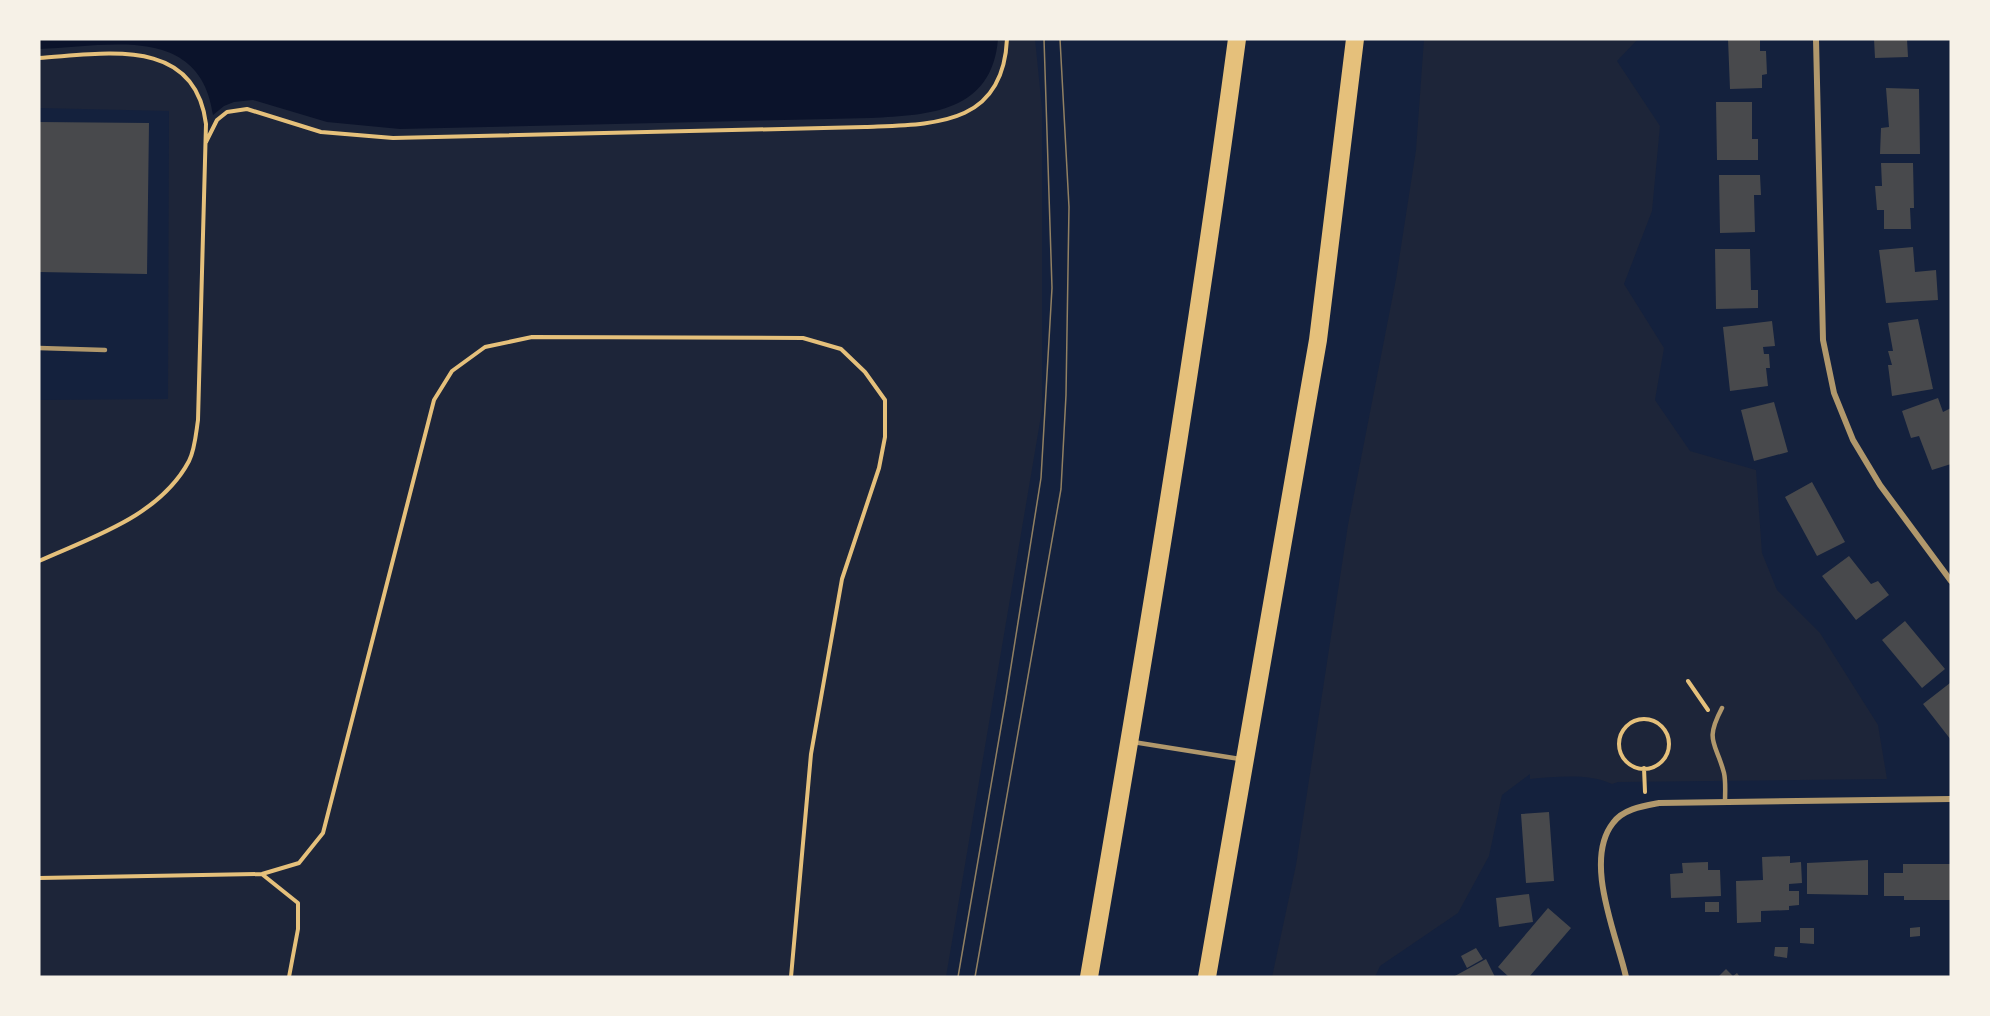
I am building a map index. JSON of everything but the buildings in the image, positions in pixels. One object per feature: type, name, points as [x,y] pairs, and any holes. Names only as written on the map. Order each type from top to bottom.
[{"type":"highway","points":[[1089,977],[1130,742],[1209,251],[1238,39]]},
{"type":"highway","points":[[1207,977],[1318,340],[1355,39]]},
{"type":"street","points":[[1816,39],[1823,340],[1834,393],[1853,440],[1880,485],[1951,580]]},
{"type":"street","points":[[1626,977],[1611,929],[1600,868],[1603,843],[1613,822],[1627,812],[1659,803],[1951,799]]},
{"type":"lane","points":[[39,348],[105,350]]},
{"type":"lane","points":[[1722,708],[1715,721],[1713,736],[1714,747],[1724,773],[1725,802]]},
{"type":"lane","points":[[1130,742],[1244,760]]},
{"type":"path","points":[[206,142],[217,120],[228,112],[247,109],[321,132],[393,138],[865,127],[936,123],[972,109],[993,90],[1005,64],[1007,39]]},
{"type":"path","points":[[39,58],[134,54],[163,62],[189,80],[201,98],[206,124],[198,420],[190,459],[165,494],[130,519],[39,561]]},
{"type":"path","points":[[39,878],[262,874],[299,863],[323,833],[434,400],[452,371],[485,347],[532,337],[802,338],[841,349],[865,372],[885,400],[885,437],[879,468],[842,579],[811,754],[791,977]]},
{"type":"path","points":[[1688,681],[1707,709]]},
{"type":"path","points":[[1644,719],[1663,727],[1668,740],[1663,760],[1657,765],[1644,768],[1630,765],[1625,760],[1621,754],[1619,740],[1625,727],[1644,719]]},
{"type":"path","points":[[1644,768],[1646,805]]},
{"type":"path","points":[[262,874],[298,903],[298,929],[289,977]]},
{"type":"shaded area","points":[[39,39],[1035,39],[1042,109],[1042,410],[946,977],[39,977],[39,400],[168,399],[169,111],[39,108]]},
{"type":"shaded area","points":[[39,39],[998,39],[993,63],[984,82],[971,95],[954,105],[915,115],[871,118],[400,129],[327,122],[253,100],[234,102],[224,106],[213,115],[204,85],[190,65],[170,53],[146,46],[120,44],[39,49]]},
{"type":"shaded area","points":[[1424,39],[1638,39],[1617,61],[1660,126],[1652,211],[1624,284],[1664,348],[1655,400],[1690,451],[1756,470],[1762,553],[1777,590],[1820,633],[1878,725],[1887,779],[1618,782],[1612,784],[1582,777],[1530,779],[1530,774],[1502,795],[1489,856],[1458,913],[1380,966],[1375,977],[1272,977],[1296,865],[1348,525],[1396,279],[1416,150]]},
{"type":"tram line","points":[[958,977],[1041,478],[1052,288],[1044,39]]},
{"type":"tram line","points":[[975,977],[1061,489],[1066,395],[1069,207],[1060,39]]}]
